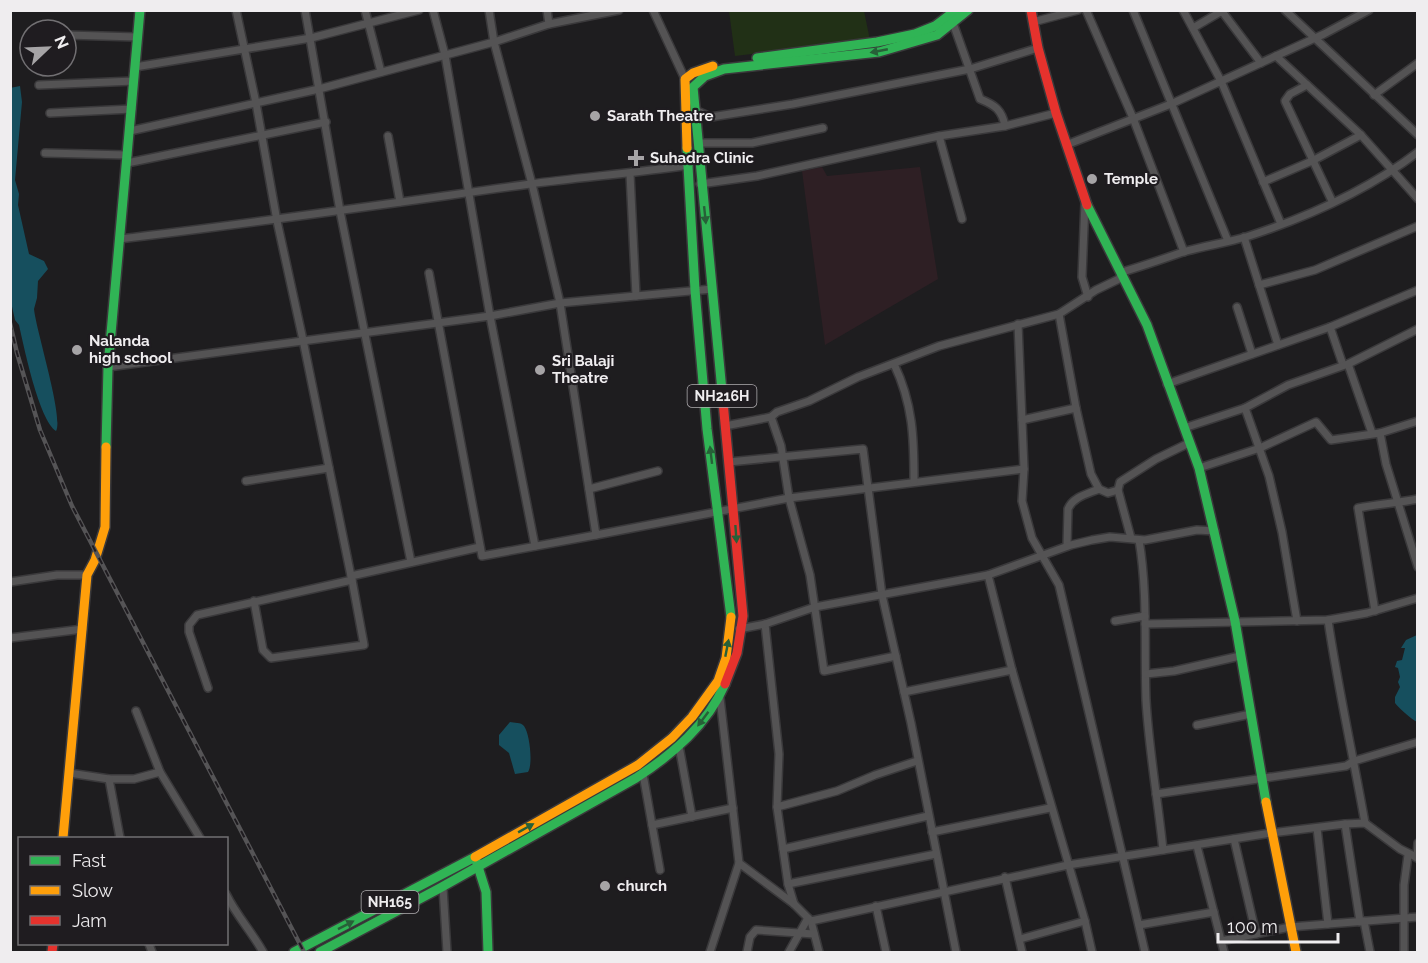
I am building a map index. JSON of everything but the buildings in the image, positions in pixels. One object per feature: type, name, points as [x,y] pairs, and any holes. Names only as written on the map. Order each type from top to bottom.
[{"type":"main road","points":[[63,837],[87,575],[105,527],[108,367],[140,10]]},
{"type":"main road","points":[[956,10],[935,27],[915,34],[877,42],[727,62],[693,73],[685,80],[693,87],[705,76],[723,69],[879,52],[937,35],[968,10]]},
{"type":"main road","points":[[1030,10],[1056,113],[1085,201],[1147,325],[1199,468],[1235,621],[1271,833],[1296,952]]},
{"type":"main road","name":"NH216H","points":[[475,857],[638,765],[658,751],[690,718],[718,680],[724,666],[730,617],[707,429],[695,290],[689,165],[684,116],[685,80]]},
{"type":"main road","name":"NH216H","points":[[481,867],[642,774],[679,746],[697,727],[720,696],[734,669],[743,629],[734,507],[693,87]]},
{"type":"main road","points":[[475,857],[481,867],[487,894],[488,952]]},
{"type":"main road","name":"NH165","points":[[294,952],[475,857]]},
{"type":"main road","name":"NH165","points":[[320,952],[481,867]]},
{"type":"street","points":[[236,10],[364,645],[271,658],[263,651],[254,601]]},
{"type":"street","points":[[305,10],[340,211],[411,562]]},
{"type":"street","points":[[365,10],[381,72]]},
{"type":"street","points":[[135,67],[311,38],[419,10]]},
{"type":"street","points":[[433,10],[444,55],[490,316],[535,546]]},
{"type":"street","points":[[489,10],[494,42],[532,184],[560,303],[596,535]]},
{"type":"street","points":[[547,10],[549,24]]},
{"type":"street","points":[[130,131],[319,89],[494,42],[549,24],[587,14],[619,10]]},
{"type":"street","points":[[653,10],[685,80]]},
{"type":"street","points":[[1033,22],[1078,10]]},
{"type":"street","points":[[1086,10],[1133,118],[1184,252]]},
{"type":"street","points":[[1133,10],[1228,241]]},
{"type":"street","points":[[1183,10],[1221,81],[1281,224]]},
{"type":"street","points":[[1285,10],[1418,135]]},
{"type":"street","points":[[1066,145],[1171,104],[1315,38],[1369,10]]},
{"type":"street","points":[[1192,28],[1221,11],[1261,63]]},
{"type":"street","points":[[953,23],[980,99],[996,106],[1003,116],[1005,126]]},
{"type":"street","points":[[78,35],[138,37]]},
{"type":"street","points":[[695,110],[711,117],[746,112],[970,69],[1038,48]]},
{"type":"street","points":[[1276,56],[1361,135],[1418,199]]},
{"type":"street","points":[[1374,95],[1418,63]]},
{"type":"street","points":[[39,85],[134,81]]},
{"type":"street","points":[[1307,85],[1290,94],[1285,101],[1332,201]]},
{"type":"street","points":[[50,113],[132,109]]},
{"type":"street","points":[[690,185],[757,176],[939,136],[1005,126],[1056,113]]},
{"type":"street","points":[[45,153],[127,159],[326,122]]},
{"type":"street","points":[[698,143],[752,143],[823,128]]},
{"type":"street","points":[[1263,182],[1312,161],[1361,135]]},
{"type":"street","points":[[388,136],[400,202]]},
{"type":"street","points":[[939,136],[962,219]]},
{"type":"street","points":[[725,426],[771,417],[777,412],[809,401],[858,377],[939,346],[1059,314],[1096,290],[1119,279],[1122,272],[1281,224],[1393,171],[1418,152]]},
{"type":"street","points":[[119,239],[277,221],[532,184],[630,174],[689,165]]},
{"type":"street","points":[[630,174],[636,296]]},
{"type":"street","points":[[1085,201],[1082,276],[1088,297]]},
{"type":"street","points":[[1259,285],[1315,270],[1418,226]]},
{"type":"street","points":[[1244,237],[1278,345]]},
{"type":"street","points":[[429,273],[482,556],[789,498],[1024,469]]},
{"type":"street","points":[[108,367],[490,316],[560,303],[712,289]]},
{"type":"street","points":[[1167,384],[1330,327],[1418,290]]},
{"type":"street","points":[[1237,308],[1252,354]]},
{"type":"street","points":[[1059,314],[1091,474],[1099,489],[1107,493],[1118,490]]},
{"type":"street","points":[[1018,324],[1024,469],[1022,501],[1032,538],[1059,585],[1145,952]]},
{"type":"street","points":[[1330,327],[1376,433],[1418,567]]},
{"type":"street","points":[[1184,428],[1245,408],[1288,385],[1346,364],[1418,329]]},
{"type":"street","points":[[894,364],[903,382],[914,432],[914,481]]},
{"type":"street","points":[[1022,420],[1076,408]]},
{"type":"street","points":[[1245,408],[1269,476],[1297,621]]},
{"type":"street","points":[[771,417],[781,446],[789,498],[810,575],[825,671],[896,656]]},
{"type":"street","points":[[1199,468],[1260,448],[1316,422],[1331,440],[1376,433],[1417,423]]},
{"type":"street","points":[[1131,538],[1118,490],[1120,482],[1135,471],[1189,443]]},
{"type":"street","points":[[729,462],[863,449],[882,595],[956,952]]},
{"type":"street","points":[[246,481],[329,468]]},
{"type":"street","points":[[589,489],[658,471]]},
{"type":"street","points":[[1067,546],[1070,504],[1099,489]]},
{"type":"street","points":[[1375,610],[1358,508],[1418,498]]},
{"type":"street","points":[[730,629],[743,629],[765,624],[815,607],[988,575],[1067,546],[1110,537],[1140,540],[1197,530],[1215,531]]},
{"type":"street","points":[[1140,540],[1145,592],[1150,752],[1163,850]]},
{"type":"street","points":[[208,688],[189,632],[189,625],[197,615],[480,547]]},
{"type":"street","points":[[10,582],[57,575],[87,575]]},
{"type":"street","points":[[988,575],[1050,808],[1085,921],[1092,952]]},
{"type":"street","points":[[1115,621],[1329,620],[1418,598]]},
{"type":"street","points":[[1329,620],[1339,688],[1365,823],[1408,855],[1417,858],[1418,843]]},
{"type":"street","points":[[765,624],[779,754],[777,807],[788,884],[794,904]]},
{"type":"street","points":[[10,638],[83,629]]},
{"type":"street","points":[[1146,674],[1174,671],[1240,656]]},
{"type":"street","points":[[904,693],[1012,670]]},
{"type":"street","points":[[710,952],[739,863],[720,696]]},
{"type":"street","points":[[136,711],[160,772],[199,837]]},
{"type":"street","points":[[1197,725],[1251,714]]},
{"type":"street","points":[[1156,794],[1346,766],[1354,761],[1418,742]]},
{"type":"street","points":[[679,746],[692,817]]},
{"type":"street","points":[[777,807],[837,791],[917,760]]},
{"type":"street","points":[[69,773],[109,779],[134,779],[160,772]]},
{"type":"street","points":[[642,774],[660,870]]},
{"type":"street","points":[[109,779],[120,837]]},
{"type":"street","points":[[652,825],[733,808]]},
{"type":"street","points":[[932,832],[1050,808]]},
{"type":"street","points":[[783,849],[928,816]]},
{"type":"street","points":[[789,952],[810,919],[1005,877],[1123,855],[1197,846],[1271,833],[1365,823]]},
{"type":"street","points":[[1345,824],[1362,922],[1370,952]]},
{"type":"street","points":[[1317,828],[1328,924]]},
{"type":"street","points":[[1234,840],[1256,934]]},
{"type":"street","points":[[1197,846],[1224,952]]},
{"type":"street","points":[[788,884],[936,854]]},
{"type":"street","points":[[1404,952],[1404,885],[1408,855]]},
{"type":"street","points":[[739,863],[794,904],[810,919],[819,952]]},
{"type":"street","points":[[1005,877],[1022,952]]},
{"type":"street","points":[[443,888],[447,952]]},
{"type":"street","points":[[228,898],[234,910],[255,936],[263,952]]},
{"type":"street","points":[[876,906],[886,952]]},
{"type":"street","points":[[1139,925],[1214,912]]},
{"type":"street","points":[[1221,941],[1290,927],[1418,917]]},
{"type":"street","points":[[1020,939],[1085,921]]},
{"type":"street","points":[[747,952],[750,936],[756,930],[814,934]]},
{"type":"shaded area","points":[[822,167],[827,176],[920,167],[938,279],[825,345],[802,171]]},
{"type":"green space","points":[[729,11],[864,11],[870,40],[735,56]]},
{"type":"water","points":[[20,86],[22,102],[15,180],[29,254],[44,261],[48,269],[38,281],[34,309],[53,392],[56,431],[44,413],[38,398],[11,302],[10,88]]},
{"type":"water","points":[[1417,635],[1417,722],[1395,703],[1400,687],[1398,682],[1400,677],[1398,668],[1395,667],[1397,661],[1402,660],[1405,648],[1401,648],[1406,640]]},
{"type":"water","points":[[510,722],[521,724],[526,730],[531,756],[528,772],[515,774],[509,753],[499,745],[499,735]]},
{"type":"railway","points":[[10,323],[40,430],[72,506],[304,952]]},
{"type":"traffic: fast","points":[[106,447],[108,367],[140,10]]},
{"type":"traffic: fast","points":[[757,58],[877,42],[915,34],[935,26],[956,10]]},
{"type":"traffic: fast","points":[[722,391],[693,87],[705,76],[724,69],[879,52],[937,35],[968,10]]},
{"type":"traffic: fast","points":[[687,148],[695,290],[707,429],[731,617]]},
{"type":"traffic: fast","points":[[1087,205],[1147,325],[1199,468],[1235,621],[1266,802]]},
{"type":"traffic: fast","points":[[320,952],[440,888],[636,778],[676,749],[688,737],[709,713],[725,684]]},
{"type":"traffic: fast","points":[[294,952],[475,857],[486,892],[488,952]]},
{"type":"traffic: slow","points":[[687,148],[685,79],[693,73],[713,66]]},
{"type":"traffic: slow","points":[[63,837],[87,575],[95,560],[105,527],[106,447]]},
{"type":"traffic: slow","points":[[475,857],[638,765],[672,738],[692,717],[718,681],[726,658],[731,617]]},
{"type":"traffic: slow","points":[[1266,802],[1296,952]]},
{"type":"traffic: jam","points":[[1031,10],[1038,48],[1056,113],[1087,205]]},
{"type":"traffic: jam","points":[[722,391],[743,616],[737,653],[725,684]]},
{"type":"traffic: jam","points":[[52,952],[53,945]]},
{"type":"place","name":"Sarath Theatre","points":[[595,116]]},
{"type":"place","name":"Suhadra Clinic","points":[[636,158]]},
{"type":"place","name":"Temple","points":[[1092,179]]},
{"type":"place","name":"Nalanda high school","points":[[77,350]]},
{"type":"place","name":"Sri Balaji Theatre","points":[[540,370]]},
{"type":"place","name":"church","points":[[605,886]]}]
